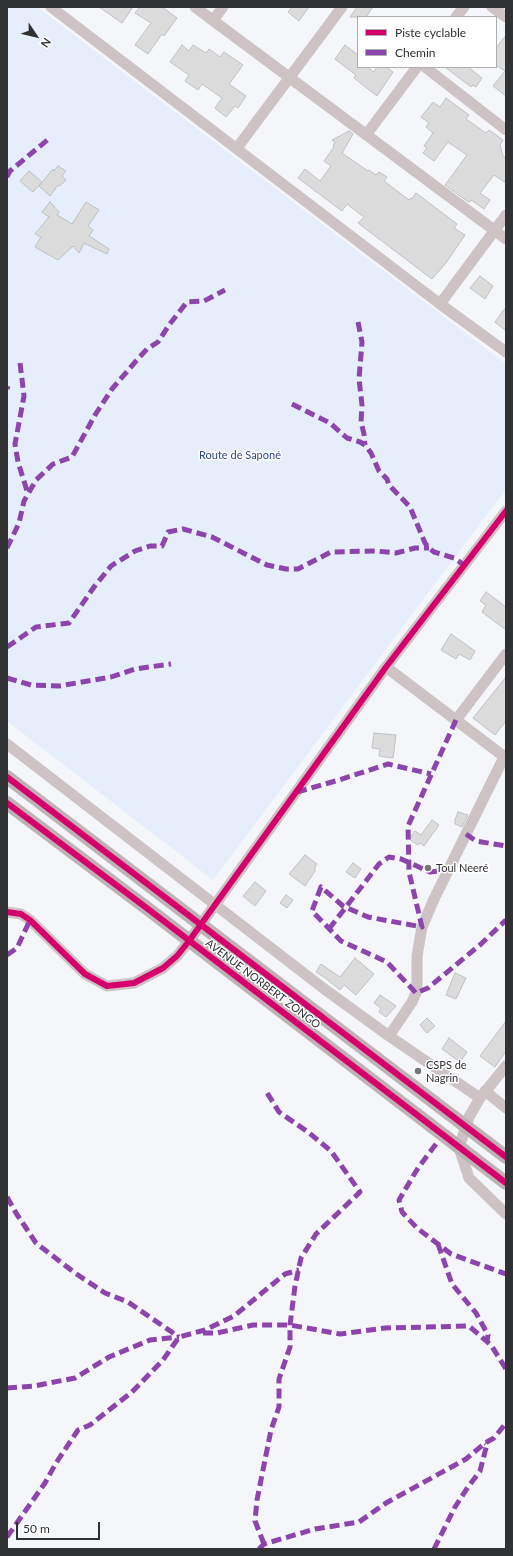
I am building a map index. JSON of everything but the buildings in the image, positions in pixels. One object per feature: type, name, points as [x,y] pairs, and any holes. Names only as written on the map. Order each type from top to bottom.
[{"type":"main road","name":"AVENUE NORBERT ZONGO","points":[[7,778],[506,1157]]},
{"type":"main road","name":"AVENUE NORBERT ZONGO","points":[[7,803],[506,1183]]},
{"type":"street","points":[[51,7],[440,304],[506,352]]},
{"type":"street","points":[[195,7],[506,239]]},
{"type":"street","points":[[213,20],[223,7]]},
{"type":"street","points":[[237,148],[342,7]]},
{"type":"street","points":[[457,16],[464,7]]},
{"type":"street","points":[[492,7],[506,17]]},
{"type":"street","points":[[366,135],[416,68]]},
{"type":"street","points":[[425,68],[506,130]]},
{"type":"street","points":[[440,304],[506,214]]},
{"type":"street","points":[[7,912],[21,914],[30,920],[85,974],[107,986],[134,983],[163,968],[177,956],[189,941],[386,667],[505,513]]},
{"type":"street","points":[[456,720],[506,654]]},
{"type":"street","points":[[386,667],[505,758],[434,899],[422,927],[417,956],[416,993],[412,1002],[389,1036]]},
{"type":"street","points":[[7,744],[323,988],[389,1036],[506,1108]]},
{"type":"street","points":[[506,1066],[483,1095],[469,1117],[459,1148],[469,1178],[506,1214]]},
{"type":"green space","name":"Route de Saponé","points":[[7,7],[37,7],[506,364],[506,489],[213,880],[7,721]]},
{"type":"marked path","points":[[7,177],[10,171],[51,137]]},
{"type":"marked path","points":[[7,548],[19,523],[24,501],[36,480],[53,464],[72,457],[95,415],[112,389],[147,349],[158,342],[187,302],[204,301],[225,290]]},
{"type":"marked path","points":[[358,322],[362,342],[359,379],[362,405],[361,422],[365,445]]},
{"type":"marked path","points":[[20,363],[24,396],[15,444],[18,462],[28,494]]},
{"type":"marked path","points":[[292,404],[330,423],[347,438],[365,445],[371,453],[379,471],[387,479],[389,485],[410,507],[425,543],[429,548],[434,552],[454,558],[464,565]]},
{"type":"marked path","points":[[7,647],[36,627],[69,623],[94,587],[111,566],[135,551],[150,546],[162,546],[168,532],[183,529],[212,537],[267,565],[286,569],[298,569],[331,552],[376,551],[396,553],[415,548],[429,548]]},
{"type":"marked path","points":[[7,678],[31,685],[59,686],[111,677],[135,669],[171,664]]},
{"type":"marked path","points":[[456,720],[408,826],[409,872],[422,927],[368,917],[343,906],[321,887],[312,911],[341,941],[387,962],[416,993],[428,988],[481,944],[506,920]]},
{"type":"marked path","points":[[297,792],[388,764],[431,774]]},
{"type":"marked path","points":[[466,834],[476,841],[506,846]]},
{"type":"marked path","points":[[329,929],[379,864],[389,857],[401,859],[430,872],[448,870]]},
{"type":"marked path","points":[[7,955],[17,948],[30,920]]},
{"type":"marked path","points":[[264,1544],[255,1521],[257,1500],[271,1430],[279,1407],[279,1379],[290,1347],[290,1325],[295,1286],[301,1258],[316,1234],[360,1192],[331,1151],[308,1132],[279,1112],[266,1091]]},
{"type":"marked path","points":[[436,1144],[418,1168],[399,1200],[402,1212],[417,1228],[451,1254],[506,1274]]},
{"type":"marked path","points":[[7,1197],[36,1243],[75,1273],[105,1293],[128,1302],[179,1337]]},
{"type":"marked path","points":[[438,1244],[452,1284],[476,1313],[488,1335],[487,1341]]},
{"type":"marked path","points":[[7,1537],[45,1483],[56,1463],[78,1430],[90,1425],[132,1392],[163,1360],[179,1337],[205,1330],[234,1316],[285,1274],[299,1270]]},
{"type":"marked path","points":[[203,1333],[217,1333],[253,1325],[290,1325],[340,1334],[385,1328],[469,1326],[491,1345],[506,1369]]},
{"type":"marked path","points":[[7,1388],[34,1386],[75,1378],[109,1357],[150,1340],[179,1337]]},
{"type":"marked path","points":[[259,1549],[264,1544],[315,1529],[359,1522],[386,1503],[466,1459],[485,1443],[494,1438],[506,1423]]},
{"type":"marked path","points":[[434,1549],[455,1507],[480,1471],[487,1444],[485,1443]]},
{"type":"cycle path","points":[[7,912],[21,914],[30,920],[85,974],[107,986],[134,983],[163,968],[177,956],[189,941],[386,667],[506,511]]},
{"type":"cycle path","points":[[7,777],[506,1157]]},
{"type":"cycle path","points":[[7,803],[506,1183]]},
{"type":"place","name":"Toul Neeré","points":[[428,868]]},
{"type":"place","name":"CSPS de Nagrin","points":[[418,1071]]}]
